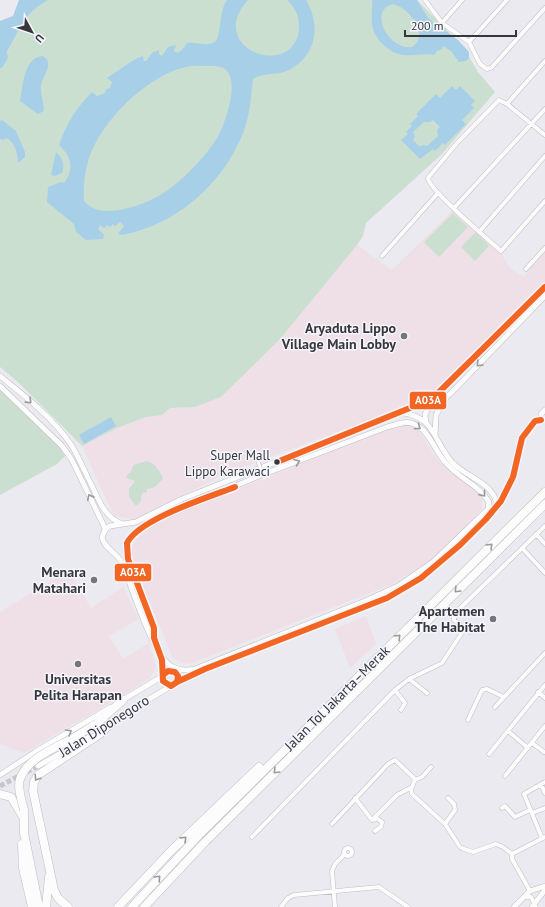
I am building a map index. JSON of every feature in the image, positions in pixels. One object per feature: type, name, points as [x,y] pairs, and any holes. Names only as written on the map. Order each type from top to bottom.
[{"type":"highway","name":"Jalan Tol Jakarta–Merak","points":[[132,907],[199,835],[545,492]]},
{"type":"highway","name":"Jalan Tol Jakarta–Merak","points":[[144,907],[206,841],[545,504]]},
{"type":"highway","points":[[32,907],[23,868],[22,850],[24,814],[19,780],[25,769],[34,760],[97,723],[123,700]]},
{"type":"highway","points":[[68,907],[58,898],[54,890],[33,791],[34,782],[38,775],[100,734],[112,722]]},
{"type":"highway","points":[[118,907],[170,852],[263,763],[296,738]]},
{"type":"highway","points":[[0,794],[11,797],[24,814]]},
{"type":"highway","points":[[24,833],[39,907]]},
{"type":"highway","points":[[46,907],[50,872]]},
{"type":"street","points":[[425,0],[442,22],[469,42],[480,64],[487,69],[491,68],[545,8]]},
{"type":"street","points":[[442,22],[462,0]]},
{"type":"street","points":[[469,42],[507,0]]},
{"type":"street","points":[[507,104],[545,61]]},
{"type":"street","points":[[545,136],[507,104],[500,100],[497,101],[430,173],[428,182],[479,232],[501,251],[545,201]]},
{"type":"street","points":[[454,208],[545,110]]},
{"type":"street","points":[[479,232],[545,156]]},
{"type":"street","points":[[382,256],[438,193]]},
{"type":"street","points":[[526,269],[545,248]]},
{"type":"street","points":[[104,532],[110,526],[136,522],[182,500],[240,476],[421,405],[441,392],[545,287]]},
{"type":"street","points":[[435,438],[436,415],[440,406],[545,296]]},
{"type":"street","points":[[0,376],[18,391],[64,436],[77,456],[105,512],[112,520],[123,525]]},
{"type":"street","points":[[0,386],[62,446],[72,460],[105,528],[103,542],[118,558],[132,587],[147,629],[160,653],[171,666],[179,669],[185,670],[197,668],[365,601],[398,586],[423,570],[488,509],[489,502],[479,488],[461,477],[445,463],[419,426],[407,422],[381,429],[254,478],[155,520],[132,536],[126,547],[128,559],[154,628],[153,639]]},
{"type":"street","points":[[425,412],[450,394]]},
{"type":"street","points":[[421,405],[425,412],[426,423]]},
{"type":"street","points":[[401,413],[416,416],[426,423],[453,464],[489,489],[495,496],[497,506]]},
{"type":"street","points":[[160,653],[164,683],[171,686],[190,675],[405,590],[433,571],[486,519],[497,506],[509,486],[517,447],[523,434],[535,421],[543,417]]},
{"type":"street","points":[[321,453],[340,437]]},
{"type":"street","points":[[257,459],[264,478]]},
{"type":"street","points":[[240,476],[254,478]]},
{"type":"street","points":[[159,511],[179,510]]},
{"type":"street","points":[[99,515],[102,515],[105,512]]},
{"type":"street","points":[[470,632],[454,620],[454,614],[545,526]]},
{"type":"street","points":[[536,534],[545,544]]},
{"type":"street","points":[[522,548],[545,573]]},
{"type":"street","points":[[132,587],[144,599]]},
{"type":"street","points":[[365,601],[376,602]]},
{"type":"street","points":[[252,837],[395,690],[409,679],[442,663],[465,628]]},
{"type":"street","points":[[268,644],[282,634]]},
{"type":"street","points":[[495,707],[545,653]]},
{"type":"street","points":[[190,675],[197,668]]},
{"type":"street","points":[[164,675],[168,671],[175,672],[178,676],[177,682]]},
{"type":"street","name":"Jalan Diponegoro","points":[[0,775],[40,749],[164,675]]},
{"type":"street","points":[[409,679],[427,693]]},
{"type":"street","points":[[489,754],[545,685]]},
{"type":"street","name":"Jalan Diponegoro","points":[[38,766],[62,753],[171,686]]},
{"type":"street","points":[[468,720],[482,690],[487,689],[504,696]]},
{"type":"street","points":[[395,690],[405,703],[401,710]]},
{"type":"street","points":[[538,692],[545,698]]},
{"type":"street","points":[[505,776],[545,727]]},
{"type":"street","points":[[508,731],[528,748]]},
{"type":"street","points":[[532,743],[544,752]]},
{"type":"street","points":[[332,824],[355,798],[393,760],[398,762],[413,776],[415,780]]},
{"type":"street","points":[[431,767],[422,777],[415,780],[410,790],[412,794],[446,824],[460,846],[469,852],[496,844],[503,846],[512,854],[512,859],[530,890]]},
{"type":"street","points":[[512,854],[544,838],[524,794],[543,783],[545,793]]},
{"type":"street","points":[[372,820],[398,795],[412,787]]},
{"type":"street","points":[[355,798],[372,820]]},
{"type":"street","points":[[446,824],[455,810],[454,804],[448,798]]},
{"type":"street","points":[[502,808],[505,806],[515,817],[545,808]]},
{"type":"street","points":[[372,820],[378,819],[382,822],[381,827],[375,831]]},
{"type":"street","points":[[335,907],[333,868],[345,854]]},
{"type":"street","points":[[514,907],[530,890],[545,886]]},
{"type":"street","points":[[281,907],[288,898],[294,895],[333,890],[381,887],[408,907]]},
{"type":"street","points":[[534,906],[545,890]]},
{"type":"street","points":[[523,897],[531,897],[534,906]]},
{"type":"shaded area","points":[[454,209],[499,250],[509,267],[524,277],[530,270],[529,268],[545,250],[545,284],[435,392],[407,406],[225,474],[134,520],[116,516],[112,512],[82,446],[117,428],[146,417],[162,415],[170,408],[195,407],[281,338],[357,245],[392,270]]},
{"type":"shaded area","points":[[404,425],[412,426],[419,431],[438,460],[451,473],[477,491],[482,500],[482,508],[472,521],[425,565],[393,584],[189,664],[173,658],[132,560],[131,549],[136,539],[169,517],[376,433]]},
{"type":"shaded area","name":"Universitas Pelita Harapan","points":[[69,570],[91,608],[123,587],[139,619],[109,636],[123,659],[149,643],[156,666],[150,679],[24,753],[0,744],[0,612]]},
{"type":"shaded area","points":[[366,616],[376,644],[350,668],[335,629]]},
{"type":"green space","points":[[48,0],[417,0],[462,45],[478,72],[495,92],[442,154],[366,223],[363,236],[357,245],[281,338],[221,397],[195,407],[170,408],[162,415],[146,417],[117,428],[82,446],[19,383],[0,367],[0,68],[2,68],[11,44],[24,18],[34,7]]},
{"type":"green space","points":[[453,213],[468,227],[439,257],[424,242]]},
{"type":"green space","points":[[476,232],[489,246],[475,261],[461,247]]},
{"type":"green space","points":[[0,388],[60,447],[65,456],[57,464],[0,495]]},
{"type":"green space","points":[[147,461],[157,468],[163,479],[155,487],[147,489],[147,492],[142,493],[141,501],[136,506],[129,497],[129,489],[135,481],[127,478],[126,476],[131,472],[133,465]]},
{"type":"water","points":[[19,0],[48,0],[27,16],[7,52],[8,58],[2,68],[0,68],[0,21],[13,16]]},
{"type":"water","points":[[227,0],[248,0],[237,17],[236,32],[243,44],[254,52],[268,56],[282,54],[293,45],[299,30],[297,14],[293,6],[287,0],[306,0],[314,19],[314,39],[311,48],[298,64],[289,70],[280,73],[262,75],[253,79],[247,120],[234,152],[210,185],[195,199],[179,212],[142,230],[122,235],[118,234],[124,226],[120,222],[115,226],[113,224],[110,227],[107,225],[104,228],[100,225],[98,229],[104,235],[103,239],[86,240],[76,232],[74,224],[47,202],[48,187],[61,182],[64,183],[70,173],[69,158],[59,145],[72,116],[92,92],[97,96],[105,93],[106,89],[110,88],[112,82],[107,78],[135,59],[143,56],[144,61],[146,61],[153,52],[159,50],[159,54],[162,56],[168,47],[176,45],[174,51],[177,53],[182,50],[187,43],[207,44],[216,41],[224,5]],"holes":[[[189,66],[217,66],[225,69],[230,77],[232,85],[230,104],[227,114],[213,145],[190,171],[172,187],[148,202],[120,210],[110,211],[96,209],[88,205],[84,201],[85,177],[88,162],[102,132],[113,117],[126,103],[155,80],[171,72]]]},
{"type":"water","points":[[372,0],[417,0],[429,19],[458,40],[469,52],[469,58],[466,61],[459,62],[451,51],[443,46],[442,49],[437,51],[434,55],[404,55],[394,52],[377,38],[372,25]],"holes":[[[392,4],[398,6],[410,15],[418,29],[419,36],[417,42],[412,47],[404,47],[396,43],[390,38],[382,23],[382,15],[385,9]]]},
{"type":"water","points":[[43,56],[48,62],[48,66],[41,85],[44,111],[38,114],[20,101],[23,81],[28,67],[36,58]]},
{"type":"water","points":[[452,86],[456,90],[460,86],[475,101],[471,105],[474,108],[462,120],[466,124],[445,145],[443,143],[435,151],[433,149],[420,159],[401,140],[408,134],[406,132],[412,126],[410,124],[418,116],[416,114],[436,94],[440,98]],"holes":[[[433,120],[440,127],[437,130],[438,136],[427,146],[422,145],[420,147],[413,140],[415,137],[413,132],[424,122],[430,122]]]},
{"type":"water","points":[[2,120],[16,131],[25,152],[25,157],[18,163],[17,152],[12,142],[6,138],[4,140],[0,139],[0,121]]},
{"type":"water","points":[[56,152],[62,159],[63,167],[62,173],[55,176],[51,175]]},
{"type":"water","points":[[111,417],[116,426],[84,444],[79,435]]},
{"type":"tunnel","points":[[0,786],[38,766]]},
{"type":"transit line","name":"A03A","points":[[277,462],[432,399],[545,287]]},
{"type":"transit line","name":"A03A","points":[[177,682],[205,669],[387,598],[421,578],[460,545],[486,519],[501,501],[513,477],[522,438],[535,421],[541,420]]},
{"type":"transit line","name":"A03A","points":[[164,674],[168,671],[175,672],[178,676],[177,682],[171,686],[163,681],[162,660],[154,638],[154,628],[128,559],[127,543],[134,534],[160,517],[235,487]]},
{"type":"place","name":"Aryaduta Lippo Village Main Lobby","points":[[404,336]]},
{"type":"place","name":"Super Mall Lippo Karawaci","points":[[277,462]]},
{"type":"place","name":"Menara Matahari","points":[[94,580]]},
{"type":"place","name":"Apartemen The Habitat","points":[[493,619]]},
{"type":"place","name":"Universitas Pelita Harapan","points":[[78,664]]}]
